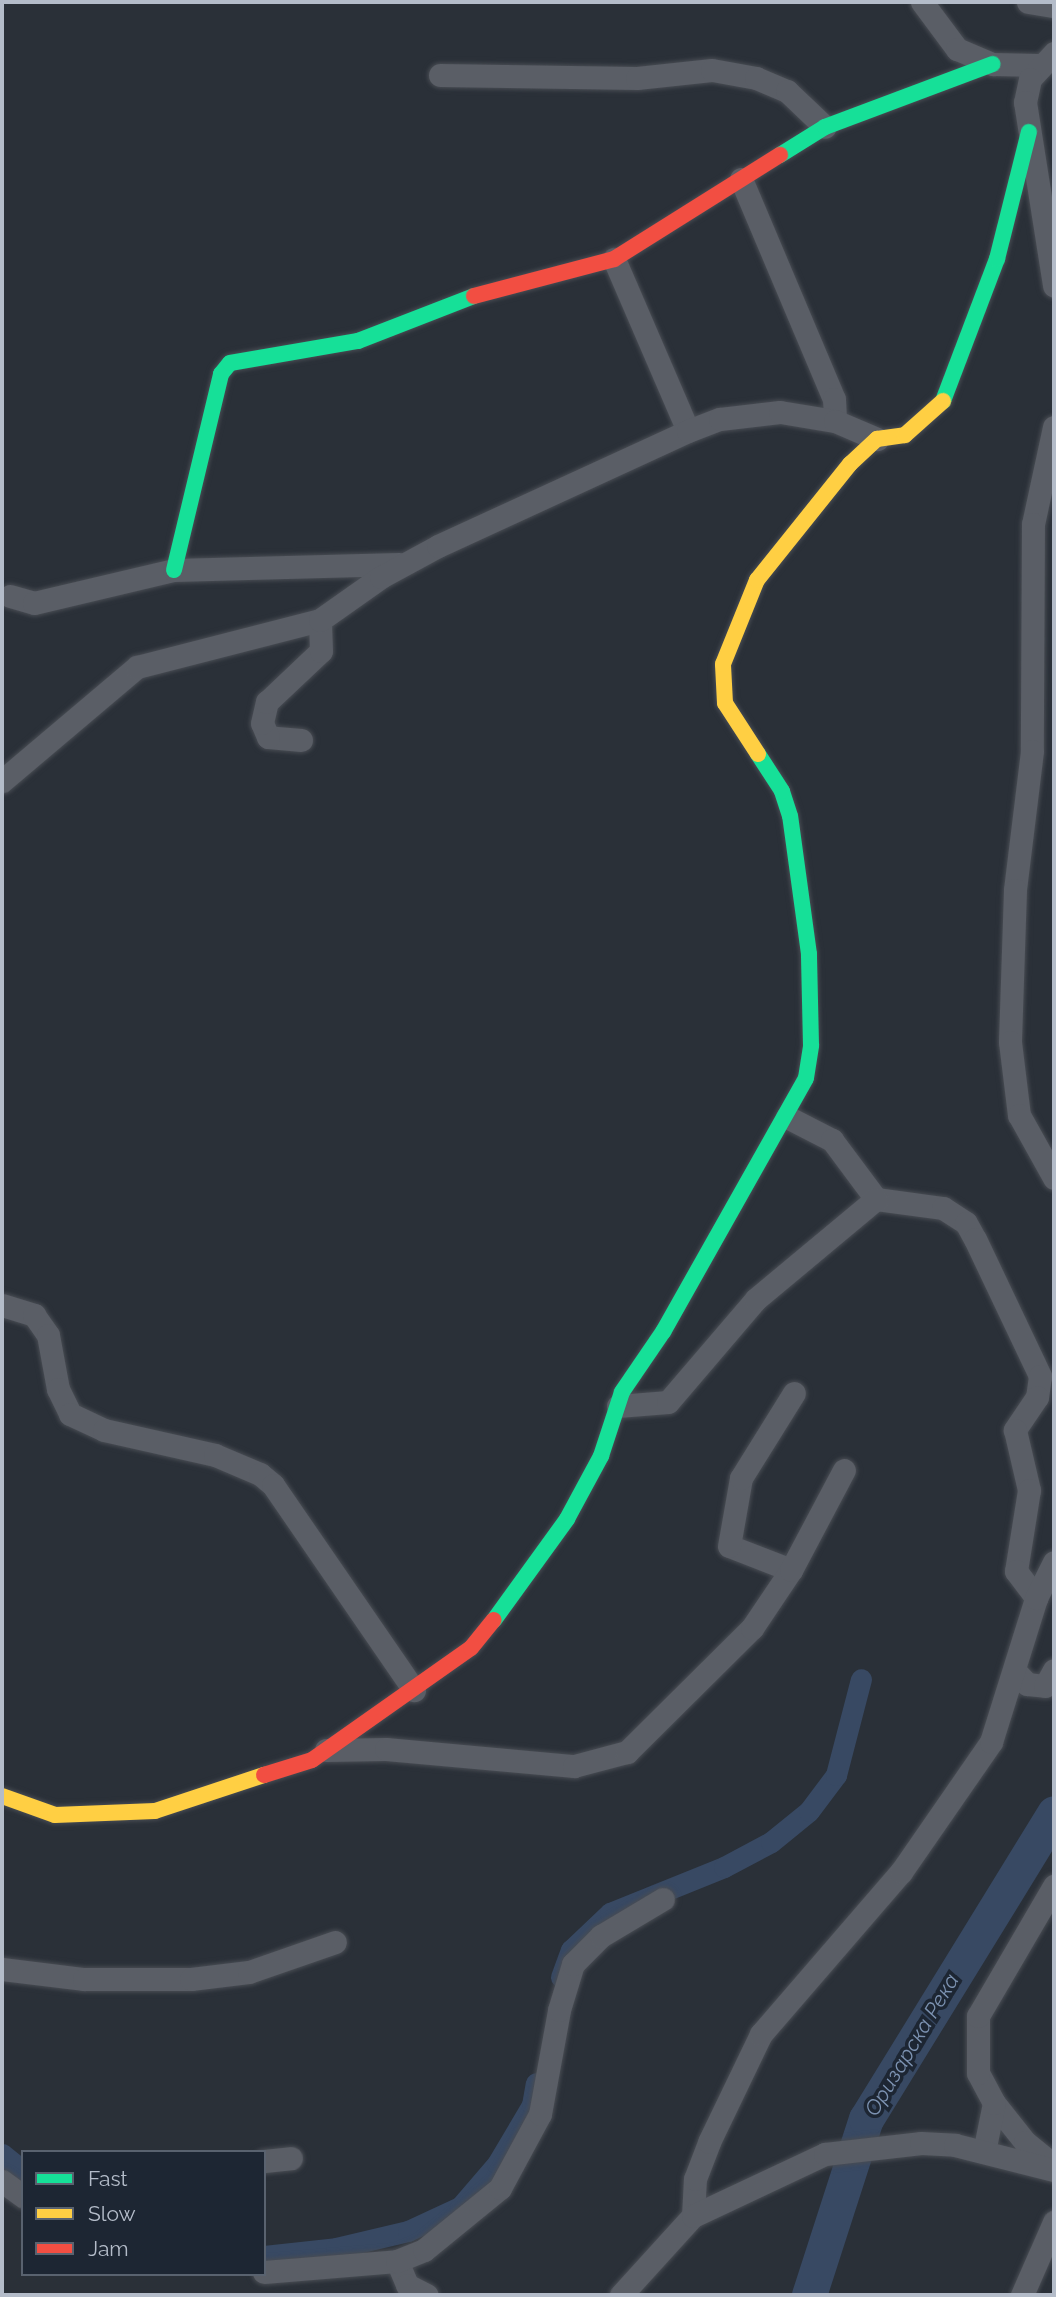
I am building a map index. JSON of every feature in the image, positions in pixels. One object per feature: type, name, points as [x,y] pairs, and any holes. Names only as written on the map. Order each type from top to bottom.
[{"type":"street","points":[[922,2],[957,48],[993,64]]},
{"type":"street","points":[[1028,2],[1054,6]]},
{"type":"street","points":[[174,570],[221,374],[230,363],[358,341],[479,294],[614,259],[825,127],[993,64],[1047,59]]},
{"type":"street","points":[[1047,59],[1025,102],[1054,286]]},
{"type":"street","points":[[440,75],[638,78],[712,70],[756,78],[787,91],[825,127]]},
{"type":"street","points":[[2,781],[137,667],[320,621],[402,564],[688,431],[720,419],[780,412],[835,421],[877,439],[905,435],[927,421],[949,391],[965,334],[997,259],[1029,132]]},
{"type":"street","points":[[741,179],[834,399],[835,421]]},
{"type":"street","points":[[614,259],[688,431]]},
{"type":"street","points":[[1054,427],[1033,524],[1032,751],[1015,890],[1010,1042],[1019,1115],[1054,1178]]},
{"type":"street","points":[[2,1796],[55,1815],[155,1811],[293,1769],[326,1751],[471,1648],[540,1563],[601,1456],[618,1406],[740,1188],[787,1117],[806,1078],[811,1045],[809,954],[782,791],[725,703],[723,664],[740,610],[757,580],[850,464],[877,439]]},
{"type":"street","points":[[10,596],[34,603],[174,570],[402,564]]},
{"type":"street","points":[[301,740],[268,737],[262,723],[267,702],[321,652],[320,621]]},
{"type":"street","points":[[787,1117],[832,1140],[876,1199],[943,1208],[966,1223],[1038,1372],[1037,1397],[1015,1430],[1029,1490],[1016,1571],[1036,1598]]},
{"type":"street","points":[[618,1406],[668,1402],[756,1299],[876,1199]]},
{"type":"street","points":[[2,1305],[34,1315],[48,1335],[58,1389],[70,1414],[104,1430],[215,1455],[260,1474],[273,1485],[414,1690]]},
{"type":"street","points":[[791,1570],[729,1546],[741,1478],[794,1394]]},
{"type":"street","points":[[326,1751],[386,1749],[574,1766],[601,1762],[648,1735],[752,1628],[791,1570],[844,1470]]},
{"type":"street","points":[[693,2216],[695,2179],[742,2067],[783,2004],[901,1872],[990,1742],[1015,1671],[1036,1598],[1054,1562]]},
{"type":"street","points":[[1015,1671],[1027,1684],[1045,1686],[1054,1670]]},
{"type":"street","points":[[1054,1886],[978,2017],[975,2054],[982,2083],[995,2102],[1025,2142],[1054,2168]]},
{"type":"street","points":[[266,2272],[397,2261],[424,2250],[500,2188],[540,2114],[559,2010],[573,1964],[601,1936],[663,1899]]},
{"type":"street","points":[[2,1969],[84,1979],[191,1979],[249,1972],[335,1942]]},
{"type":"street","points":[[969,2149],[982,2083]]},
{"type":"street","points":[[969,2149],[995,2102]]},
{"type":"street","points":[[621,2295],[693,2216],[825,2154],[921,2143],[969,2149],[1054,2168]]},
{"type":"street","points":[[266,2161],[291,2158]]},
{"type":"street","points":[[2,2181],[21,2195]]},
{"type":"street","points":[[1022,2295],[1054,2222]]},
{"type":"street","points":[[397,2261],[407,2285],[427,2295]]},
{"type":"waterway","points":[[561,1977],[571,1950],[610,1913],[724,1867],[771,1842],[809,1811],[836,1775],[861,1679]]},
{"type":"waterway","name":"Оризарска Река","points":[[809,2295],[866,2119],[1054,1813]]},
{"type":"waterway","points":[[266,2256],[336,2248],[408,2231],[460,2207],[497,2164],[532,2105],[536,2083]]},
{"type":"waterway","points":[[2,2154],[21,2169]]},
{"type":"traffic: fast","points":[[780,155],[825,127],[993,64]]},
{"type":"traffic: fast","points":[[943,401],[997,259],[1029,132]]},
{"type":"traffic: fast","points":[[174,570],[221,374],[230,363],[358,341],[474,296]]},
{"type":"traffic: fast","points":[[494,1620],[567,1519],[601,1456],[622,1392],[663,1332],[806,1078],[811,1045],[809,954],[790,816],[782,791],[758,754]]},
{"type":"traffic: slow","points":[[758,754],[725,703],[723,664],[757,580],[850,464],[877,439],[905,435],[943,401]]},
{"type":"traffic: slow","points":[[2,1796],[55,1815],[155,1811],[264,1775]]},
{"type":"traffic: jam","points":[[474,296],[614,259],[780,155]]},
{"type":"traffic: jam","points":[[264,1775],[312,1760],[471,1648],[494,1620]]}]
